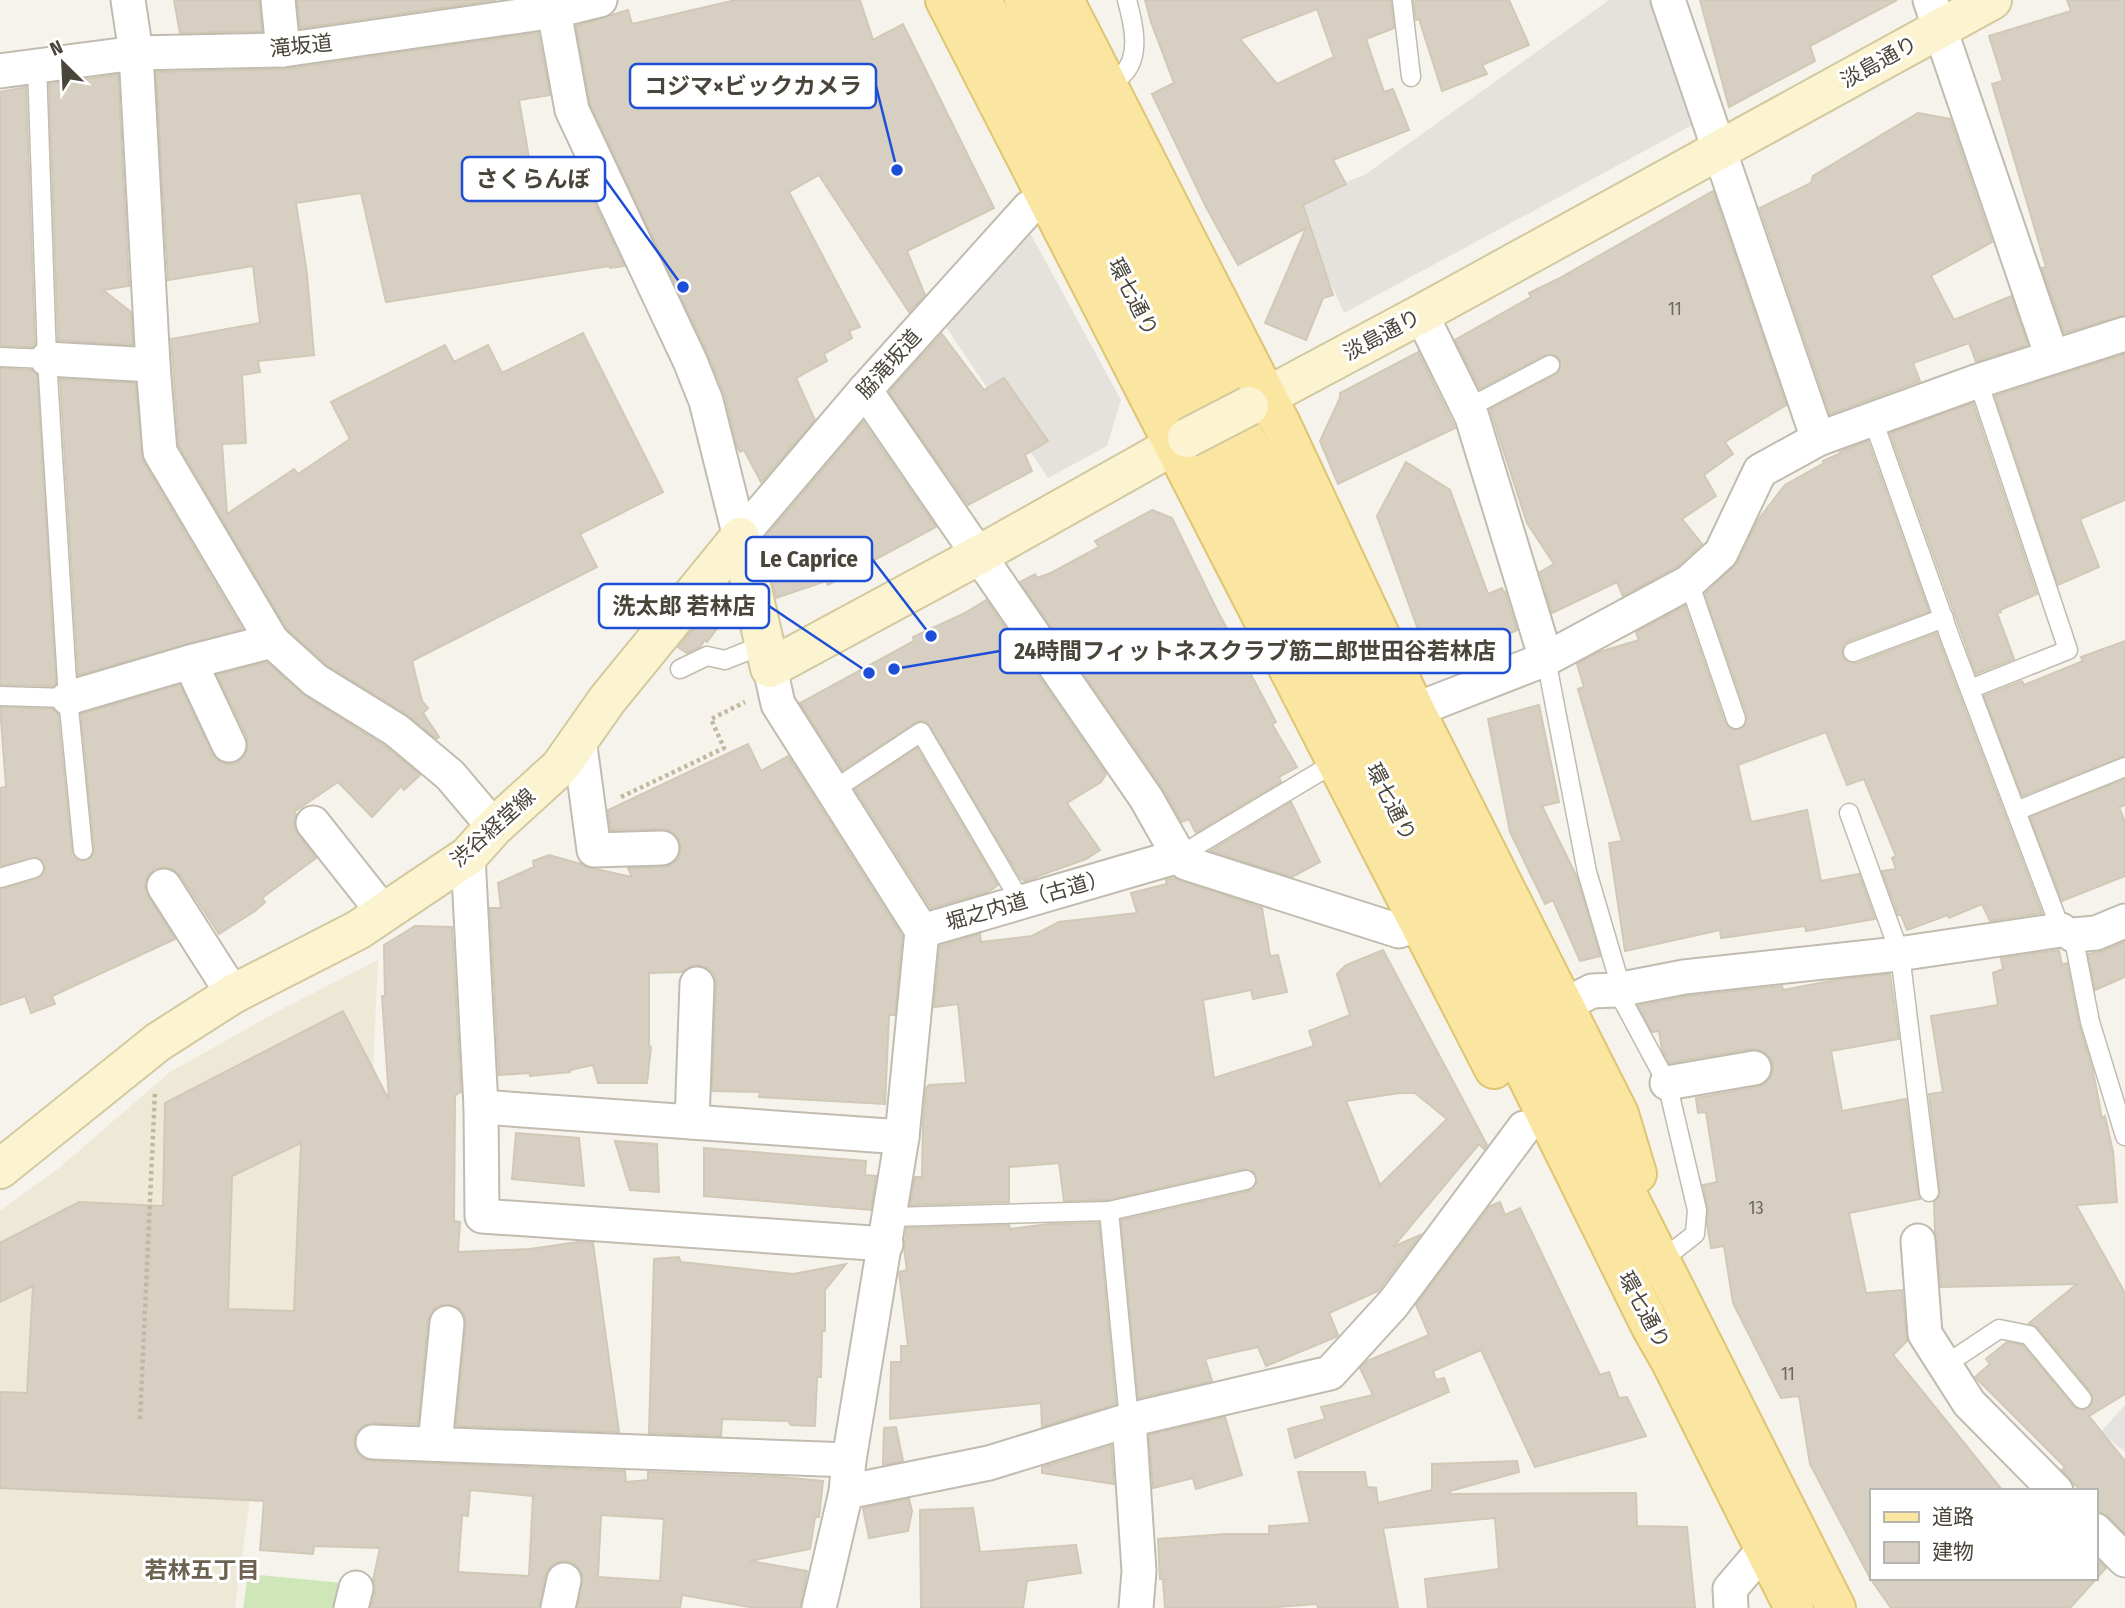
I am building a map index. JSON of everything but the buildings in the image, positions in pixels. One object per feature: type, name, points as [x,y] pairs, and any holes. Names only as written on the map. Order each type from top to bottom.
[{"type":"main road","points":[[946,0],[1046,198],[1180,442],[1336,762],[1578,1238],[1651,1327]]},
{"type":"main road","name":"環七通り","points":[[982,0],[1406,832],[1651,1327],[1794,1608]]},
{"type":"main road","name":"環七通り","points":[[1024,0],[1836,1608]]},
{"type":"main road","points":[[1064,0],[1258,401],[1619,1114],[1662,1260]]},
{"type":"main road","name":"淡島通り","points":[[768,656],[979,555],[1180,442],[1422,314],[1720,149],[1935,14],[1993,0]]},
{"type":"main road","points":[[740,537],[768,656]]},
{"type":"main road","name":"渋谷経堂線","points":[[0,1168],[158,1042],[233,994],[358,930],[468,856],[494,827],[560,767],[657,636],[740,537]]},
{"type":"street","points":[[128,0],[136,54],[160,452],[272,641],[315,680],[396,730],[450,775],[494,827]]},
{"type":"street","points":[[278,0],[283,50]]},
{"type":"street","name":"滝坂道","points":[[0,71],[136,54],[283,50],[600,0]]},
{"type":"street","points":[[1668,0],[1818,439]]},
{"type":"street","points":[[554,6],[572,110],[690,361],[706,401],[740,537]]},
{"type":"street","points":[[1935,14],[2052,358]]},
{"type":"street","name":"脇滝坂道","points":[[740,537],[865,390],[1029,208],[1046,198]]},
{"type":"street","points":[[1422,314],[1468,408],[1546,659]]},
{"type":"street","points":[[1415,710],[1546,659],[1689,582],[1721,553],[1759,471],[1818,439],[1978,381],[2125,334]]},
{"type":"street","points":[[47,359],[153,365]]},
{"type":"street","points":[[865,390],[1146,798],[1179,856],[1186,863],[1399,931],[1419,922]]},
{"type":"street","points":[[68,698],[272,641]]},
{"type":"street","name":"堀之内道（古道）","points":[[768,656],[778,704],[922,931],[1179,856]]},
{"type":"street","points":[[190,662],[229,745]]},
{"type":"street","points":[[579,739],[594,850],[662,848]]},
{"type":"street","points":[[313,823],[384,913]]},
{"type":"street","points":[[468,856],[481,1107],[482,1216],[888,1231]]},
{"type":"street","points":[[164,886],[233,994]]},
{"type":"street","points":[[1564,1005],[1592,991],[1617,990],[1684,977],[2067,933],[2096,933],[2125,921]]},
{"type":"street","points":[[819,1608],[847,1476],[888,1231],[902,1137],[922,931]]},
{"type":"street","points":[[692,1122],[697,984]]},
{"type":"street","points":[[1667,1083],[1754,1068]]},
{"type":"street","points":[[481,1107],[902,1137]]},
{"type":"street","points":[[373,1442],[435,1444],[847,1476],[989,1464],[1129,1420],[1330,1373],[1393,1304],[1524,1128]]},
{"type":"street","points":[[1918,1241],[1925,1334],[1969,1403],[2054,1489]]},
{"type":"street","points":[[435,1444],[447,1322]]},
{"type":"street","points":[[1129,1420],[1139,1571],[1136,1608]]},
{"type":"street","points":[[2097,1532],[2125,1560]]},
{"type":"street","points":[[1731,1608],[1730,1589],[1765,1548]]},
{"type":"lane","points":[[1106,83],[1122,75],[1132,56],[1135,27],[1127,0]]},
{"type":"lane","points":[[1402,0],[1410,77]]},
{"type":"lane","points":[[37,65],[47,359],[68,698],[83,850]]},
{"type":"lane","points":[[0,357],[47,359]]},
{"type":"lane","points":[[1468,408],[1550,365]]},
{"type":"lane","points":[[1970,689],[2067,650],[1978,381]]},
{"type":"lane","points":[[1873,419],[2016,811],[2067,933],[2090,1022],[2125,1136]]},
{"type":"lane","points":[[1689,582],[1736,719]]},
{"type":"lane","points":[[1853,652],[1944,618]]},
{"type":"lane","points":[[680,669],[707,656],[724,660],[768,656]]},
{"type":"lane","points":[[1546,659],[1587,872],[1617,974],[1617,990],[1667,1083],[1697,1210],[1695,1234],[1662,1260]]},
{"type":"lane","points":[[0,696],[68,698]]},
{"type":"lane","points":[[832,791],[921,732],[1021,902]]},
{"type":"lane","points":[[1179,856],[1336,762]]},
{"type":"lane","points":[[2016,811],[2125,767]]},
{"type":"lane","points":[[1849,813],[1900,954],[1928,1192]]},
{"type":"lane","points":[[0,878],[34,868]]},
{"type":"lane","points":[[888,1231],[1109,1211],[1245,1180]]},
{"type":"lane","points":[[1109,1211],[1129,1420]]},
{"type":"lane","points":[[1945,1365],[1999,1329],[2029,1335],[2082,1399]]},
{"type":"path","points":[[589,812],[724,748],[711,719]]},
{"type":"path","points":[[140,1419],[155,1086]]},
{"type":"shaded area","points":[[1609,0],[1655,0],[1698,122],[1344,313],[1295,203],[1366,174]]},
{"type":"shaded area","points":[[1028,229],[1121,400],[1107,446],[1048,478],[944,324]]},
{"type":"shaded area","points":[[378,960],[356,1444],[258,1439],[235,1608],[0,1608],[0,1211],[59,1168],[170,1072],[284,1008]]},
{"type":"shaded area","points":[[2125,1405],[2125,1452],[2101,1432]]},
{"type":"green space","points":[[248,1574],[343,1583],[338,1608],[243,1608]]},
{"type":"place","name":"コジマ×ビックカメラ","points":[[897,170]]},
{"type":"place","name":"さくらんぼ","points":[[683,287]]},
{"type":"place","name":"Le Caprice","points":[[931,636]]},
{"type":"place","name":"24時間フィットネスクラブ筋二郎世田谷若林店","points":[[894,669]]},
{"type":"place","name":"洗太郎 若林店","points":[[869,673]]},
{"type":"district","name":"若林五丁目","points":[[202,1570]]}]
